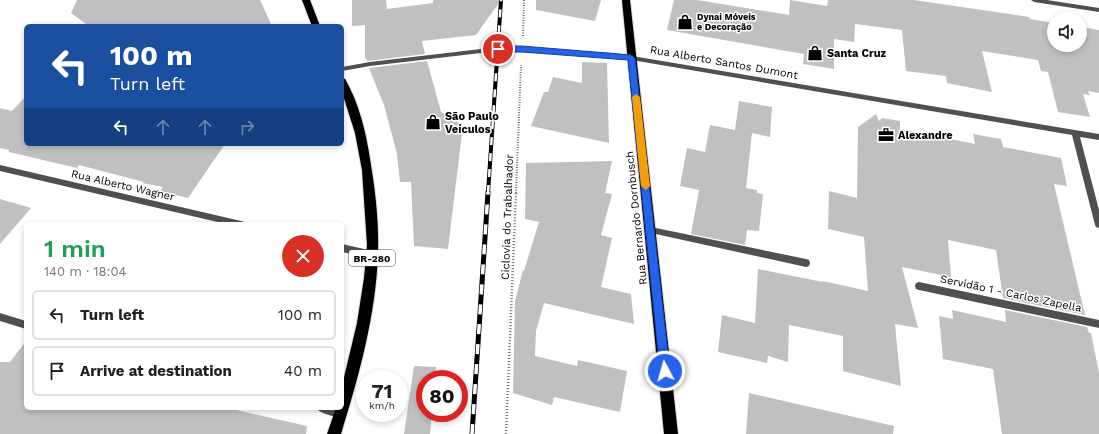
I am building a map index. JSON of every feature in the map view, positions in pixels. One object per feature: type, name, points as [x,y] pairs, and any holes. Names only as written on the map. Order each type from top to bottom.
[{"type":"highway","points":[[306,0],[315,24]]},
{"type":"highway","name":"Rua Bernardo Dornbusch","points":[[626,0],[671,434]]},
{"type":"highway","name":"BR-280","points":[[344,85],[357,123],[365,159],[370,198],[373,255],[358,348],[344,402]]},
{"type":"highway","name":"BR-280","points":[[334,434],[342,410]]},
{"type":"street","points":[[1034,0],[1099,10]]},
{"type":"street","name":"Rua Alberto Santos Dumont","points":[[344,69],[370,64],[498,49],[522,49],[631,58],[1099,137]]},
{"type":"street","points":[[1075,133],[1099,225]]},
{"type":"street","name":"Rua Alberto Wagner","points":[[0,168],[232,222]]},
{"type":"street","points":[[650,230],[806,263]]},
{"type":"street","points":[[344,248],[373,255]]},
{"type":"street","name":"Servidão 1 - Carlos Zapella","points":[[919,286],[1099,324]]},
{"type":"street","points":[[0,317],[24,324]]},
{"type":"street","points":[[330,410],[341,413]]},
{"type":"path","name":"Ciclovia do Trabalhador","points":[[506,434],[524,0]]},
{"type":"building","points":[[77,0],[260,0],[271,24],[86,24],[71,13]]},
{"type":"building","points":[[352,0],[386,0],[387,9],[433,3],[433,0],[501,0],[476,35],[422,41],[425,54],[367,61],[365,57],[365,25],[352,26]]},
{"type":"building","points":[[536,0],[601,0],[595,21],[536,10]]},
{"type":"building","points":[[674,0],[697,0],[789,15],[790,0],[827,6],[828,0],[914,0],[1029,17],[1030,19],[1047,22],[1047,52],[1087,52],[1087,28],[1099,30],[1099,93],[1088,91],[1090,95],[1083,94],[1090,117],[1058,112],[1048,72],[1041,71],[1038,60],[982,51],[992,92],[947,83],[946,76],[906,71],[902,30],[855,24],[854,42],[834,39],[834,69],[803,64],[804,54],[667,30]]},
{"type":"building","points":[[427,61],[441,112],[463,125],[448,249],[414,246],[411,182],[400,182],[397,154],[384,105],[369,68]]},
{"type":"building","points":[[582,62],[607,63],[609,143],[531,126],[544,92],[548,92],[553,77],[582,83]]},
{"type":"building","points":[[24,98],[24,146],[224,146],[188,198],[160,191],[163,187],[142,183],[144,182],[79,165],[77,168],[9,152],[9,150],[0,148],[0,108],[12,111]]},
{"type":"building","points":[[739,101],[772,107],[770,137],[752,133],[746,188],[757,190],[757,193],[763,194],[759,231],[747,230],[745,245],[691,234],[699,190],[680,186],[687,148],[705,152],[710,125],[735,130]]},
{"type":"building","points":[[876,114],[879,121],[882,118],[900,121],[900,129],[975,144],[973,134],[1001,139],[1003,147],[1061,158],[1067,186],[1054,184],[1085,315],[1003,298],[996,250],[948,240],[951,277],[902,267],[918,328],[895,324],[901,386],[843,371],[843,336],[789,325],[788,362],[768,356],[767,363],[718,352],[722,315],[755,323],[758,269],[868,291],[864,237],[828,229],[829,191],[857,198],[858,127]]},
{"type":"building","points":[[612,161],[605,193],[612,194],[601,235],[612,238],[601,287],[631,294],[634,324],[544,303],[536,331],[535,356],[577,366],[578,360],[627,371],[620,412],[554,397],[552,405],[513,393],[515,301],[523,270],[524,271],[539,222],[525,219],[526,163]]},
{"type":"building","points":[[0,199],[31,208],[0,244]]},
{"type":"building","points":[[952,310],[1006,322],[1005,310],[1087,327],[1089,333],[1091,333],[1099,373],[1099,434],[1002,434],[993,369],[943,359],[939,316],[953,319]]},
{"type":"building","points":[[24,344],[24,410],[237,410],[307,426],[306,434],[0,434],[0,362],[10,362]]},
{"type":"building","points":[[414,366],[436,367],[436,370],[416,370],[416,422],[431,422],[430,434],[404,434],[406,422],[408,422],[408,407]]},
{"type":"building","points":[[749,393],[894,426],[893,434],[746,434]]},
{"type":"railway","points":[[488,193],[501,0]]},
{"type":"railway","points":[[472,434],[488,192]]},
{"type":"slow traffic","points":[[636,97],[646,186]]},
{"type":"place","name":"Dynai Móveis e Decoração","points":[[685,22]]},
{"type":"place","name":"Santa Cruz","points":[[815,53]]},
{"type":"place","name":"São Paulo Veículos","points":[[433,122]]},
{"type":"place","name":"Alexandre","points":[[886,135]]},
{"type":"route","points":[[498,49],[522,49],[614,55],[631,58],[665,371]]}]
